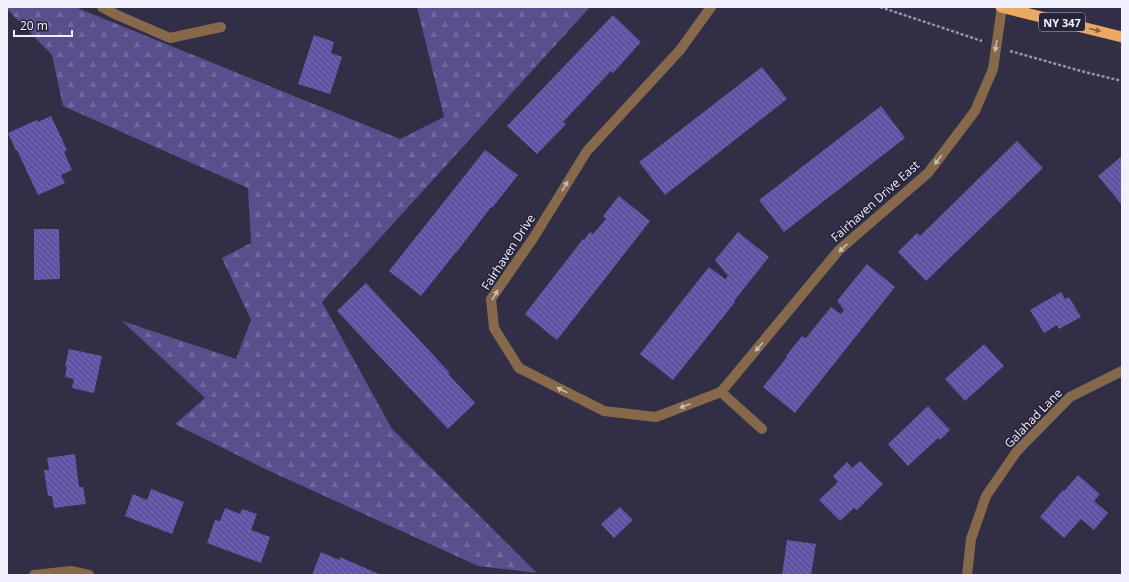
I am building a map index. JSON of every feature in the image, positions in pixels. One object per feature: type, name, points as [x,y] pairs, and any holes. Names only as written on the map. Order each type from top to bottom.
[{"type":"highway","name":"NY 347","points":[[1002,7],[1122,37]]},
{"type":"street","points":[[102,7],[170,38],[221,27]]},
{"type":"street","name":"Fairhaven Drive","points":[[711,7],[680,50],[586,151],[534,237],[491,299],[494,328],[519,368],[604,411],[656,417],[721,392]]},
{"type":"street","name":"Fairhaven Drive East","points":[[721,392],[839,250],[928,173],[974,111],[993,69],[1002,7]]},
{"type":"street","name":"Galahad Lane","points":[[967,575],[971,539],[986,496],[1017,451],[1070,397],[1122,371]]},
{"type":"street","points":[[721,392],[762,429]]},
{"type":"street","points":[[34,575],[71,571],[90,575]]},
{"type":"path","points":[[880,7],[970,36],[986,43]]},
{"type":"path","points":[[1010,51],[1122,81]]},
{"type":"green space","points":[[7,7],[75,7],[400,139],[444,117],[417,7],[590,7],[322,302],[392,429],[537,573],[478,566],[261,467],[175,424],[205,398],[122,321],[236,359],[251,320],[222,258],[251,243],[248,188],[63,106],[52,55],[7,9]]},
{"type":"building","points":[[613,15],[641,42],[613,73],[611,71],[563,122],[566,124],[537,154],[507,126]]},
{"type":"building","points":[[314,35],[334,42],[331,53],[342,57],[330,94],[298,84]]},
{"type":"building","points":[[762,67],[787,99],[665,195],[639,162]]},
{"type":"building","points":[[881,106],[905,138],[784,232],[759,200]]},
{"type":"building","points":[[51,116],[67,150],[64,152],[72,170],[61,175],[65,183],[38,195],[8,133],[37,120],[38,122]]},
{"type":"building","points":[[1017,141],[1043,168],[926,281],[898,252],[917,233],[920,236]]},
{"type":"building","points":[[485,150],[518,175],[421,296],[389,271]]},
{"type":"building","points":[[1122,156],[1122,205],[1098,176]]},
{"type":"building","points":[[619,196],[650,221],[557,340],[525,314],[583,239],[584,240],[590,232],[593,234],[606,219],[603,216]]},
{"type":"building","points":[[34,229],[59,229],[60,279],[34,280]]},
{"type":"building","points":[[738,232],[769,257],[673,380],[640,354],[709,267],[725,279],[728,276],[715,260]]},
{"type":"building","points":[[867,264],[895,287],[795,413],[763,387],[802,336],[806,338],[831,307],[841,314],[844,310],[837,301]]},
{"type":"building","points":[[366,283],[450,373],[448,374],[475,403],[448,429],[337,311]]},
{"type":"building","points":[[1061,292],[1065,299],[1069,297],[1081,317],[1059,329],[1057,325],[1044,333],[1030,310]]},
{"type":"building","points":[[984,344],[1004,366],[965,401],[945,379]]},
{"type":"building","points":[[69,349],[102,356],[94,393],[72,388],[74,379],[65,377],[67,366],[65,366]]},
{"type":"building","points":[[928,406],[950,430],[940,440],[938,438],[908,466],[888,444]]},
{"type":"building","points":[[75,454],[79,487],[83,487],[86,504],[54,508],[52,496],[48,496],[44,470],[49,470],[47,458]]},
{"type":"building","points":[[860,461],[883,484],[857,510],[854,508],[840,521],[819,500],[838,482],[833,476],[847,462],[852,468]]},
{"type":"building","points":[[1078,475],[1100,494],[1094,501],[1108,513],[1094,530],[1081,519],[1064,538],[1040,517]]},
{"type":"building","points":[[151,489],[184,502],[172,534],[125,516],[133,494],[147,500]]},
{"type":"building","points":[[620,507],[633,520],[614,538],[601,524]]},
{"type":"building","points":[[225,508],[240,514],[242,509],[257,514],[251,530],[270,537],[261,563],[207,543],[215,520],[220,521]]},
{"type":"building","points":[[787,540],[816,544],[811,575],[782,575]]},
{"type":"building","points":[[321,552],[339,560],[340,557],[381,575],[312,575]]}]
